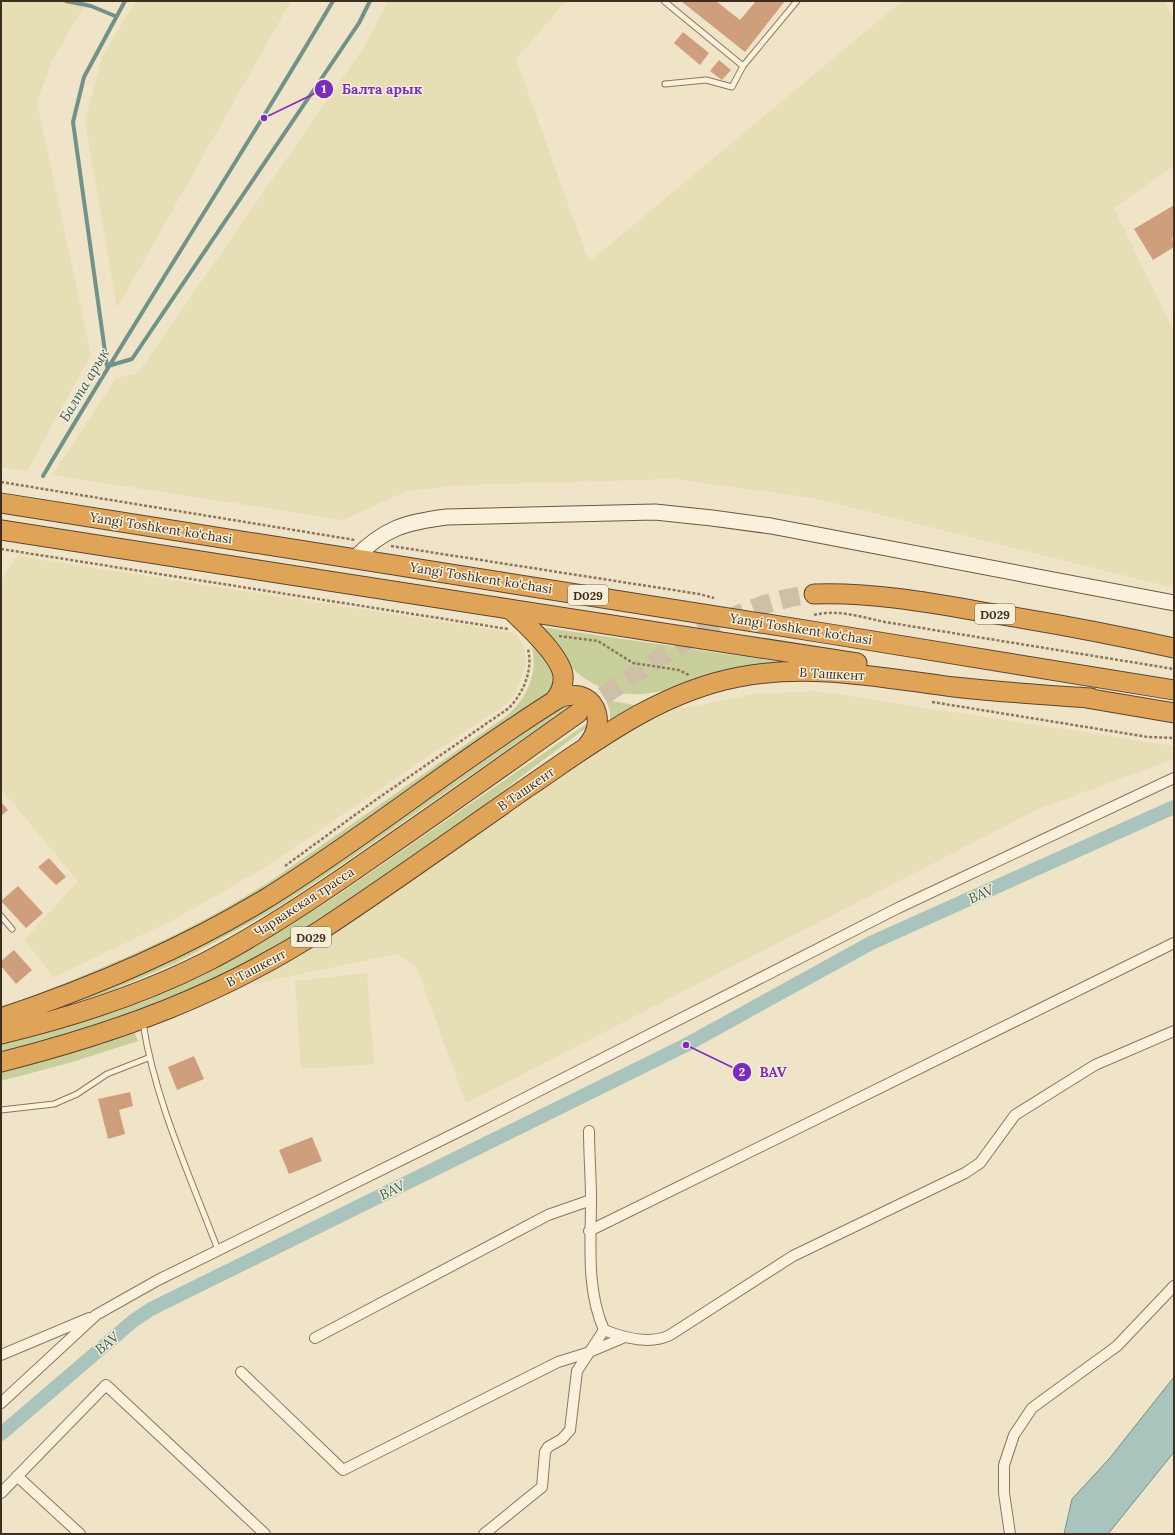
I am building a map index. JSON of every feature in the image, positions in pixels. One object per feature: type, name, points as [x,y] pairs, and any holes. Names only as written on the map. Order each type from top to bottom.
[{"type":"highway","name":"Yangi Toshkent ko‘chasi","points":[[1,503],[354,558],[1174,690]]},
{"type":"highway","name":"Yangi Toshkent ko‘chasi","points":[[1,530],[511,610],[1091,698],[1174,713]]},
{"type":"highway","name":"D029","points":[[814,594],[879,596],[934,603],[1078,628],[1174,648]]},
{"type":"highway","points":[[511,610],[532,640],[559,665],[563,674],[562,688],[554,701]]},
{"type":"highway","name":"В Ташкент","points":[[1,1062],[79,1041],[142,1020],[233,981],[291,949],[352,909],[587,746],[650,708],[696,688],[740,677],[815,671],[875,676],[956,687],[1091,698]]},
{"type":"highway","points":[[1,1018],[112,977],[150,960],[227,921],[307,872],[554,701],[564,696],[576,696],[586,699],[595,707],[598,717],[598,727],[594,737],[587,746]]},
{"type":"highway","name":"Чарвакская трасса","points":[[1,1034],[69,1016],[140,992],[206,962],[249,938],[338,881],[578,713]]},
{"type":"street","points":[[354,558],[370,542],[404,524],[447,517],[654,512],[771,526],[1174,603]]},
{"type":"street","points":[[1,1355],[96,1315],[218,1250],[476,1123],[898,908],[1174,778]]},
{"type":"street","points":[[589,1231],[1174,943]]},
{"type":"street","points":[[604,1330],[625,1337],[647,1340],[663,1338],[793,1256],[965,1173],[980,1163],[1015,1115],[1095,1065],[1174,1031]]},
{"type":"street","points":[[589,1131],[591,1200],[589,1231],[593,1300],[604,1330]]},
{"type":"street","points":[[314,1338],[548,1215],[591,1200]]},
{"type":"street","points":[[1010,1534],[1004,1493],[1004,1465],[1014,1435],[1032,1408],[1117,1346],[1174,1286]]},
{"type":"street","points":[[1,1403],[96,1315]]},
{"type":"street","points":[[484,1534],[542,1487],[545,1452],[548,1447],[562,1440],[570,1430],[577,1371],[587,1353],[604,1330]]},
{"type":"street","points":[[241,1372],[343,1470],[552,1365],[587,1353],[625,1337]]},
{"type":"street","points":[[1,1492],[106,1385],[265,1534]]},
{"type":"street","points":[[17,1476],[80,1534]]},
{"type":"lane","points":[[664,1],[743,66]]},
{"type":"lane","points":[[665,84],[706,80],[732,87],[743,66],[797,1]]},
{"type":"lane","points":[[1,916],[12,929]]},
{"type":"lane","points":[[142,1020],[148,1058],[174,1134],[218,1250]]},
{"type":"lane","points":[[1,1110],[54,1104],[77,1094],[107,1074],[148,1058]]},
{"type":"path","points":[[1,482],[691,593],[718,599]]},
{"type":"path","points":[[1,549],[511,629]]},
{"type":"path","points":[[809,615],[824,612],[840,613],[885,622],[1174,669]]},
{"type":"path","points":[[281,869],[374,801],[509,708],[519,696],[528,676],[532,640],[598,641],[633,663],[679,670],[686,673],[696,688]]},
{"type":"path","points":[[929,701],[1148,737],[1174,738]]},
{"type":"shaded area","points":[[1,1],[87,1],[51,63],[37,102],[91,355],[27,471],[1,467]]},
{"type":"shaded area","points":[[136,1],[291,1],[117,308],[85,121],[102,57]]},
{"type":"shaded area","points":[[388,1],[566,1],[516,59],[589,262],[902,1],[1165,1],[1174,21],[1174,166],[1114,208],[1174,331],[1174,588],[814,498],[673,479],[463,485],[407,491],[343,520],[52,475],[116,378],[138,373],[366,44]]},
{"type":"shaded area","points":[[17,556],[516,633],[525,650],[526,663],[515,694],[505,705],[259,871],[175,919],[53,978],[25,939],[78,881],[1,789],[1,581]]},
{"type":"shaded area","points":[[817,691],[1174,746],[1174,759],[1039,809],[466,1103],[416,966],[396,954],[249,985],[350,924],[623,734],[664,712],[753,694]]},
{"type":"shaded area","points":[[367,973],[374,1064],[301,1069],[295,981]]},
{"type":"green space","points":[[541,627],[781,662],[781,666],[722,671],[652,693],[627,694],[614,692],[602,688],[580,675],[562,657]]},
{"type":"green space","points":[[529,638],[554,670],[553,692],[309,860],[243,902],[177,937],[109,969],[1,1009],[1,1006],[45,991],[137,953],[208,918],[253,892],[505,717],[521,701],[530,681],[534,660]]},
{"type":"green space","points":[[606,700],[640,706],[610,723],[610,711]]},
{"type":"green space","points":[[570,702],[573,704],[334,870],[272,911],[176,963],[108,992],[73,1003],[72,1001],[301,887]]},
{"type":"green space","points":[[586,724],[586,728],[397,869],[348,903],[247,963],[194,989],[147,1009],[99,1025],[1,1053],[1,1043],[45,1032],[233,958],[281,931],[338,895]]},
{"type":"green space","points":[[135,1033],[138,1041],[69,1063],[1,1081],[1,1071]]},
{"type":"water","points":[[1174,1377],[1174,1452],[1108,1534],[1064,1534],[1072,1499],[1109,1459]]},
{"type":"building","points":[[681,1],[716,1],[740,20],[756,1],[785,1],[745,52]]},
{"type":"building","points":[[683,32],[709,53],[700,65],[674,43]]},
{"type":"building","points":[[719,60],[731,70],[722,80],[710,71]]},
{"type":"building","points":[[1174,205],[1174,237],[1172,238],[1174,247],[1153,260],[1134,229]]},
{"type":"building","points":[[1,802],[8,810],[1,816]]},
{"type":"building","points":[[49,858],[66,877],[56,885],[38,867]]},
{"type":"building","points":[[18,886],[43,913],[26,928],[1,901]]},
{"type":"building","points":[[14,950],[32,970],[16,984],[1,966],[1,961]]},
{"type":"building","points":[[194,1056],[204,1079],[177,1090],[168,1067]]},
{"type":"building","points":[[130,1092],[133,1106],[119,1110],[125,1134],[108,1139],[98,1099]]},
{"type":"building","points":[[312,1137],[322,1161],[289,1174],[279,1150]]},
{"type":"waterway","points":[[66,1],[91,6],[115,16]]},
{"type":"waterway","points":[[107,366],[73,122],[84,77],[125,1]]},
{"type":"waterway","name":"Балта арык","points":[[43,476],[333,1]]},
{"type":"waterway","points":[[108,366],[132,359],[359,23],[370,1]]},
{"type":"waterway","name":"BAV","points":[[1,1434],[133,1321],[151,1309],[686,1045],[871,943],[1174,807]]},
{"type":"tunnel","points":[[579,712],[662,656],[720,623],[750,610],[782,600],[814,594]]},
{"type":"place","name":"Балта арык","points":[[264,118]]},
{"type":"place","name":"BAV","points":[[686,1045]]}]
